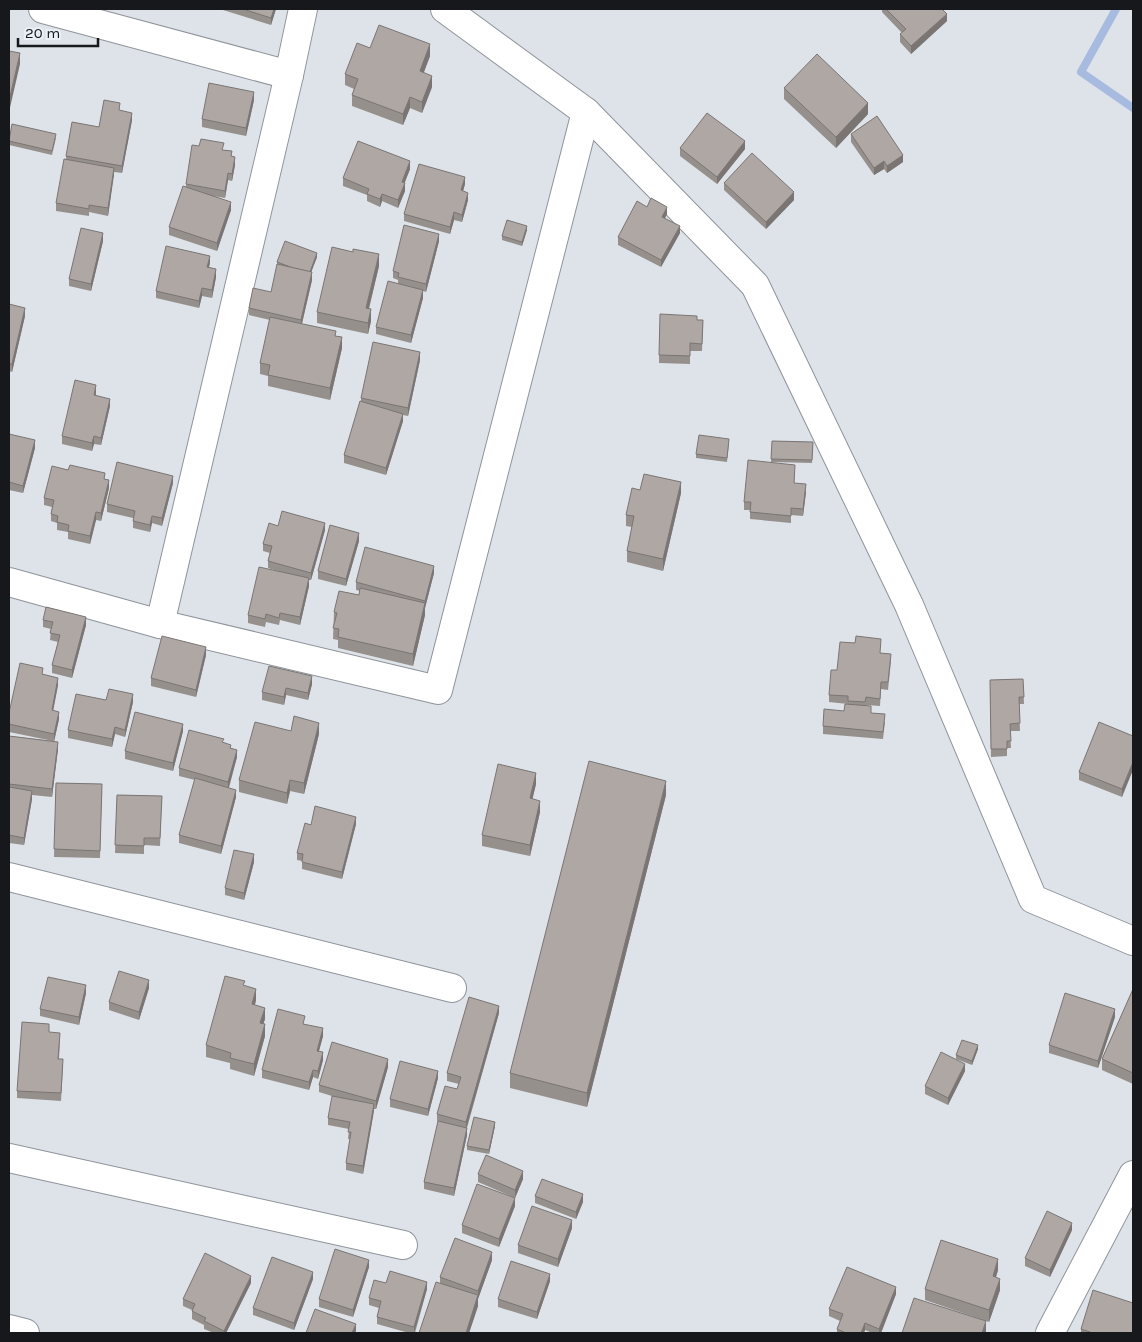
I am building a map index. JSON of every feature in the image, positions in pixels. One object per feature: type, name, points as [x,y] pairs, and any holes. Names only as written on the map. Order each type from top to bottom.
[{"type":"street","points":[[44,9],[290,75]]},
{"type":"street","points":[[160,624],[290,75],[303,9]]},
{"type":"street","points":[[445,9],[586,112],[755,285],[909,605],[1033,899],[1133,942]]},
{"type":"street","points":[[9,582],[160,624],[438,690],[586,112]]},
{"type":"street","points":[[9,877],[452,988]]},
{"type":"street","points":[[9,1158],[403,1245]]},
{"type":"street","points":[[1050,1333],[1133,1175]]},
{"type":"street","points":[[9,1329],[25,1333]]},
{"type":"building","points":[[243,9],[274,9],[271,18]]},
{"type":"building","points":[[886,9],[942,9],[947,14],[911,46],[900,34],[906,29]]},
{"type":"building","points":[[379,25],[430,44],[420,71],[432,76],[422,102],[410,97],[403,114],[352,95],[358,79],[345,74],[357,43],[370,48]]},
{"type":"building","points":[[9,51],[20,53],[9,101]]},
{"type":"building","points":[[817,54],[868,103],[836,137],[784,88]]},
{"type":"building","points":[[209,83],[254,92],[246,128],[202,119]]},
{"type":"building","points":[[104,100],[120,103],[119,110],[132,113],[122,166],[66,156],[72,122],[99,127]]},
{"type":"building","points":[[707,113],[745,141],[717,177],[680,148]]},
{"type":"building","points":[[877,116],[903,155],[887,166],[884,161],[874,168],[851,134]]},
{"type":"building","points":[[12,124],[56,134],[52,151],[9,141]]},
{"type":"building","points":[[201,139],[224,143],[222,150],[232,151],[231,156],[235,157],[232,174],[228,173],[225,191],[186,184],[192,145],[199,146]]},
{"type":"building","points":[[358,141],[410,161],[402,182],[405,183],[398,200],[382,194],[380,199],[367,194],[369,189],[343,178]]},
{"type":"building","points":[[752,153],[794,192],[766,222],[724,183]]},
{"type":"building","points":[[64,159],[114,168],[108,208],[89,205],[89,209],[56,203]]},
{"type":"building","points":[[419,164],[465,177],[461,190],[468,193],[462,215],[454,212],[450,227],[404,214]]},
{"type":"building","points":[[183,186],[231,202],[217,243],[169,227]]},
{"type":"building","points":[[651,198],[667,207],[662,217],[680,226],[661,260],[618,237],[637,201],[647,207]]},
{"type":"building","points":[[507,220],[527,226],[522,242],[502,236]]},
{"type":"building","points":[[404,225],[439,234],[426,284],[398,277],[399,273],[393,271]]},
{"type":"building","points":[[81,228],[103,233],[91,284],[69,279]]},
{"type":"building","points":[[285,241],[317,253],[310,272],[277,262]]},
{"type":"building","points":[[166,246],[210,256],[207,267],[216,269],[212,290],[202,288],[199,301],[156,291]]},
{"type":"building","points":[[332,247],[353,252],[353,249],[379,254],[366,308],[371,309],[368,323],[317,312]]},
{"type":"building","points":[[277,264],[312,272],[301,320],[249,308],[253,288],[271,292]]},
{"type":"building","points":[[388,281],[423,290],[411,335],[376,327]]},
{"type":"building","points":[[9,304],[25,308],[12,364],[9,364]]},
{"type":"building","points":[[660,314],[697,316],[697,320],[703,320],[702,344],[690,343],[690,356],[659,355]]},
{"type":"building","points":[[270,317],[336,331],[335,336],[342,337],[330,388],[268,375],[270,365],[260,363]]},
{"type":"building","points":[[373,342],[420,352],[408,408],[361,398]]},
{"type":"building","points":[[75,380],[96,385],[94,395],[110,399],[101,438],[94,436],[92,443],[62,436]]},
{"type":"building","points":[[360,401],[403,414],[386,468],[344,455]]},
{"type":"building","points":[[9,434],[35,440],[23,486],[9,482]]},
{"type":"building","points":[[699,435],[729,439],[727,458],[696,454]]},
{"type":"building","points":[[772,441],[813,442],[812,460],[771,459]]},
{"type":"building","points":[[748,460],[795,465],[794,483],[806,484],[803,509],[791,508],[791,516],[750,512],[751,502],[744,502]]},
{"type":"building","points":[[117,462],[173,476],[162,518],[152,516],[150,525],[133,521],[135,511],[107,504]]},
{"type":"building","points":[[70,465],[105,473],[104,479],[109,480],[101,513],[96,512],[90,536],[68,531],[69,525],[57,522],[58,516],[51,514],[54,500],[44,498],[52,466],[68,470]]},
{"type":"building","points":[[644,474],[681,482],[663,559],[627,551],[634,516],[626,515],[632,488],[640,490]]},
{"type":"building","points":[[282,511],[325,523],[311,573],[268,561],[272,546],[263,544],[269,523],[278,526]]},
{"type":"building","points":[[330,525],[359,533],[346,579],[318,571]]},
{"type":"building","points":[[365,547],[434,566],[425,601],[356,582]]},
{"type":"building","points":[[259,567],[309,578],[300,617],[280,613],[279,618],[266,614],[265,619],[248,615]]},
{"type":"building","points":[[360,588],[425,603],[413,654],[338,637],[339,629],[333,628],[337,613],[334,612],[339,591],[359,595]]},
{"type":"building","points":[[46,607],[86,617],[72,670],[52,665],[60,635],[50,633],[53,622],[43,620]]},
{"type":"building","points":[[162,636],[206,647],[196,690],[151,678]]},
{"type":"building","points":[[856,636],[881,639],[880,653],[891,654],[888,682],[881,682],[880,699],[866,697],[865,702],[848,701],[848,696],[829,695],[831,670],[837,670],[840,642],[855,643]]},
{"type":"building","points":[[20,663],[43,668],[42,674],[58,678],[52,710],[59,712],[54,734],[9,724],[9,713]]},
{"type":"building","points":[[269,666],[312,676],[308,693],[286,688],[284,697],[262,692]]},
{"type":"building","points":[[1023,679],[1024,697],[1019,697],[1020,723],[1010,724],[1011,741],[1007,741],[1007,749],[991,749],[990,680]]},
{"type":"building","points":[[109,689],[133,694],[125,730],[115,727],[112,739],[68,730],[76,694],[106,700]]},
{"type":"building","points":[[845,704],[871,706],[871,713],[885,714],[883,732],[823,726],[824,709],[844,711]]},
{"type":"building","points":[[135,712],[183,724],[173,763],[125,751]]},
{"type":"building","points":[[294,716],[319,723],[304,783],[290,780],[287,793],[239,780],[255,722],[291,731]]},
{"type":"building","points":[[1099,722],[1133,736],[1133,762],[1122,789],[1079,772]]},
{"type":"building","points":[[189,730],[224,739],[222,742],[231,745],[230,748],[237,750],[228,782],[179,768]]},
{"type":"building","points":[[9,736],[58,742],[52,789],[9,784]]},
{"type":"building","points":[[589,761],[666,781],[587,1093],[510,1073]]},
{"type":"building","points":[[498,764],[536,773],[530,798],[540,801],[530,845],[482,835]]},
{"type":"building","points":[[195,778],[236,790],[221,846],[179,835]]},
{"type":"building","points":[[56,783],[102,784],[100,851],[54,849]]},
{"type":"building","points":[[9,787],[32,791],[24,838],[9,835]]},
{"type":"building","points":[[117,795],[162,796],[160,838],[144,838],[144,846],[115,845]]},
{"type":"building","points":[[315,806],[356,817],[342,872],[302,862],[303,854],[297,853],[305,823],[311,825]]},
{"type":"building","points":[[234,850],[254,854],[244,893],[225,888]]},
{"type":"building","points":[[119,971],[149,980],[139,1012],[109,1002]]},
{"type":"building","points":[[225,976],[245,981],[243,985],[256,989],[252,1004],[265,1008],[260,1023],[265,1024],[254,1064],[230,1058],[231,1053],[206,1045]]},
{"type":"building","points":[[48,977],[86,985],[79,1017],[40,1009]]},
{"type":"building","points":[[1133,989],[1133,1073],[1102,1059]]},
{"type":"building","points":[[1065,993],[1115,1009],[1098,1061],[1049,1045]]},
{"type":"building","points":[[469,997],[499,1006],[466,1122],[437,1114],[445,1086],[457,1089],[461,1077],[447,1073]]},
{"type":"building","points":[[278,1009],[305,1016],[303,1024],[323,1028],[317,1051],[323,1052],[318,1071],[313,1070],[309,1082],[262,1070]]},
{"type":"building","points":[[22,1022],[49,1024],[49,1032],[60,1033],[58,1059],[63,1059],[61,1093],[17,1091]]},
{"type":"building","points":[[962,1040],[978,1045],[972,1061],[956,1055]]},
{"type":"building","points":[[332,1042],[388,1059],[376,1101],[319,1085]]},
{"type":"building","points":[[941,1052],[965,1064],[948,1098],[925,1086]]},
{"type":"building","points":[[400,1061],[438,1071],[428,1109],[390,1099]]},
{"type":"building","points":[[332,1096],[374,1104],[363,1166],[346,1163],[351,1132],[348,1132],[350,1122],[328,1118]]},
{"type":"building","points":[[474,1117],[495,1122],[489,1150],[467,1146]]},
{"type":"building","points":[[438,1121],[467,1128],[454,1188],[424,1182]]},
{"type":"building","points":[[486,1155],[523,1171],[515,1190],[478,1174]]},
{"type":"building","points":[[542,1179],[583,1194],[576,1212],[535,1196]]},
{"type":"building","points":[[477,1184],[515,1198],[499,1239],[462,1225]]},
{"type":"building","points":[[532,1206],[572,1220],[558,1259],[518,1245]]},
{"type":"building","points":[[1047,1211],[1072,1223],[1050,1270],[1025,1258]]},
{"type":"building","points":[[455,1238],[492,1252],[478,1291],[440,1277]]},
{"type":"building","points":[[941,1240],[998,1259],[993,1276],[1000,1279],[989,1310],[925,1289]]},
{"type":"building","points":[[335,1249],[369,1260],[353,1310],[319,1299]]},
{"type":"building","points":[[205,1253],[251,1276],[224,1331],[204,1321],[206,1318],[192,1311],[195,1304],[183,1299]]},
{"type":"building","points":[[272,1257],[313,1272],[294,1323],[253,1308]]},
{"type":"building","points":[[511,1261],[550,1274],[537,1312],[498,1299]]},
{"type":"building","points":[[847,1267],[896,1287],[879,1329],[865,1323],[861,1333],[846,1333],[837,1329],[843,1314],[829,1309]]},
{"type":"building","points":[[390,1271],[427,1282],[414,1327],[377,1317],[381,1301],[369,1298],[374,1280],[386,1283]]},
{"type":"building","points":[[436,1282],[478,1295],[466,1333],[419,1333]]},
{"type":"building","points":[[1093,1290],[1133,1303],[1133,1333],[1093,1333],[1081,1329]]},
{"type":"building","points":[[914,1298],[986,1321],[982,1333],[902,1333]]},
{"type":"building","points":[[315,1309],[356,1324],[352,1333],[306,1333]]},
{"type":"waterway","points":[[1116,9],[1081,72],[1133,108]]}]
